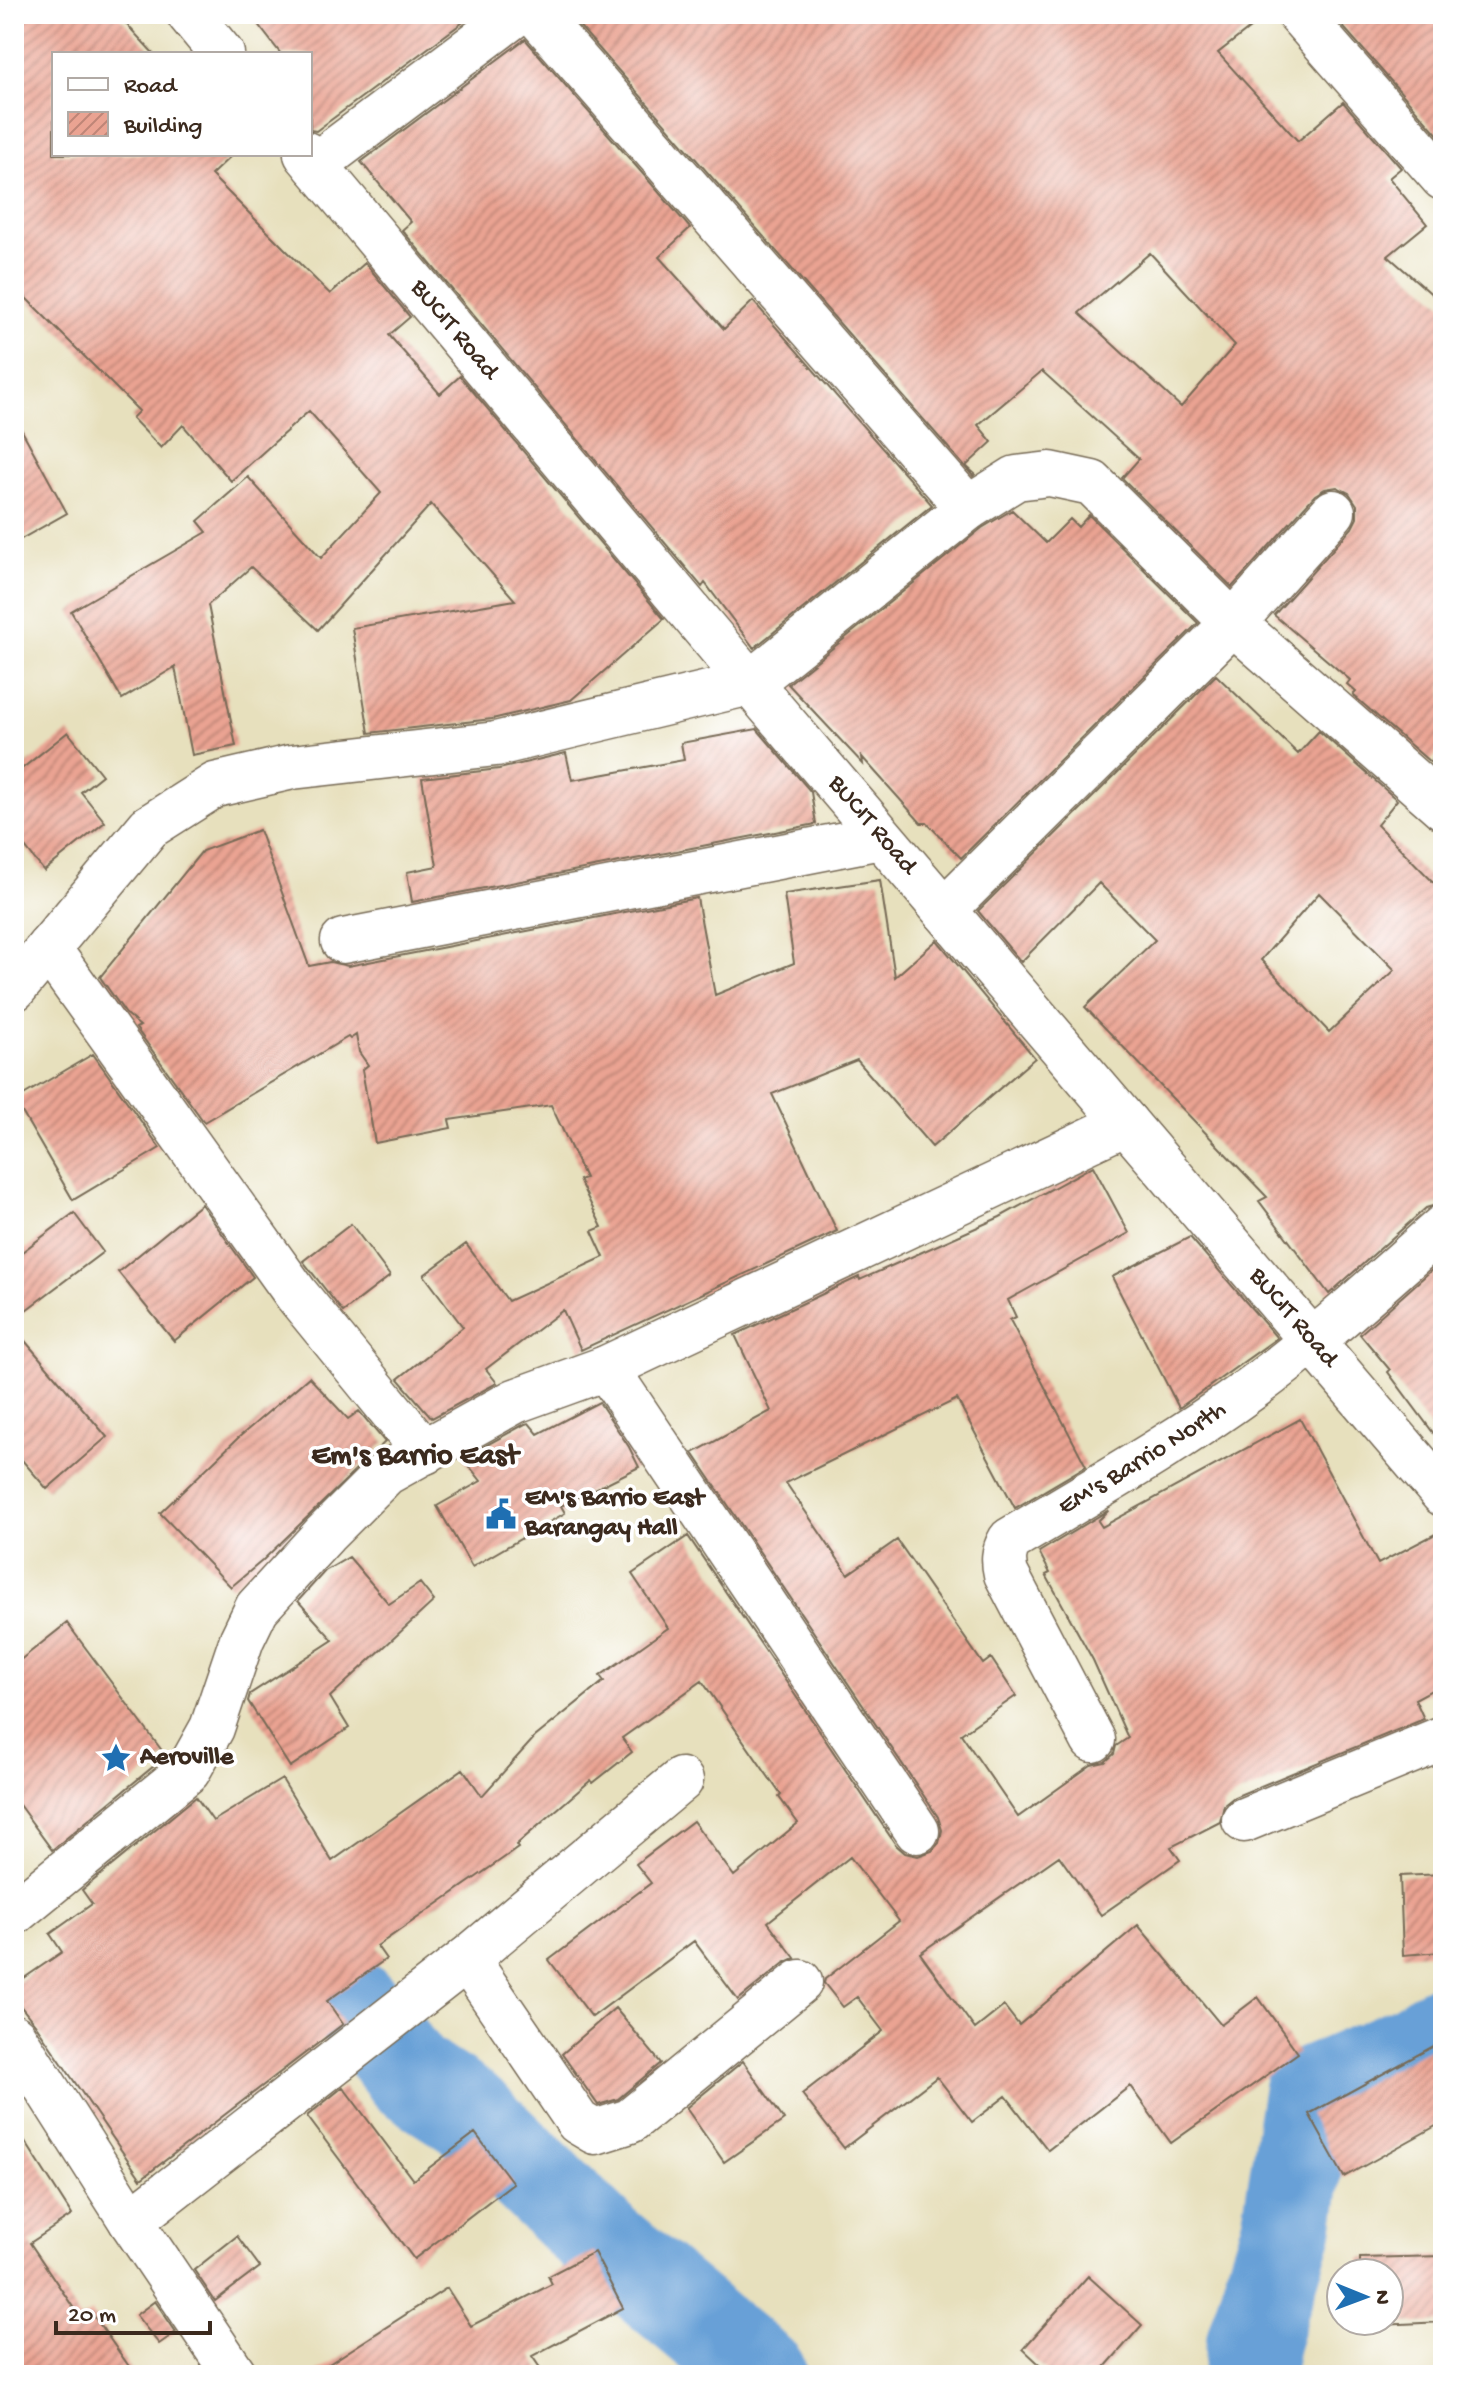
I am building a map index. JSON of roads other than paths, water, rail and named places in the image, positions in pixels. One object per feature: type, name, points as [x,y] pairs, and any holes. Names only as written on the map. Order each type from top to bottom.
[{"type":"street","points":[[189,14],[220,52]]},
{"type":"street","points":[[310,159],[516,14]]},
{"type":"street","points":[[536,14],[968,508]]},
{"type":"street","points":[[1299,14],[1443,178]]},
{"type":"street","name":"BUCIT Road","points":[[310,159],[750,683],[1443,1494]]},
{"type":"street","points":[[14,989],[149,827],[215,785],[292,767],[496,744],[750,683],[968,508],[1016,478],[1050,474],[1092,483],[1233,623],[1443,807]]},
{"type":"street","points":[[944,910],[1233,623],[1333,512]]},
{"type":"street","points":[[343,941],[881,837]]},
{"type":"street","points":[[48,948],[296,1294],[425,1452]]},
{"type":"street","points":[[14,1913],[188,1771],[212,1728],[242,1639],[257,1608],[386,1473],[515,1401],[606,1368],[1126,1123]]},
{"type":"street","name":"EM's Barrio North","points":[[1093,1740],[1006,1574],[1003,1561],[1010,1540],[1179,1438],[1253,1387],[1312,1341],[1443,1227]]},
{"type":"street","points":[[606,1368],[917,1831]]},
{"type":"street","points":[[1244,1820],[1443,1738]]},
{"type":"street","points":[[131,2221],[467,1959],[681,1780]]},
{"type":"street","points":[[467,1959],[578,2122],[595,2132],[630,2121],[800,1982]]},
{"type":"street","points":[[14,2037],[131,2221],[235,2375]]},
{"type":"waterway","points":[[356,2006],[409,2075],[467,2112],[605,2245],[761,2375]]},
{"type":"waterway","points":[[1249,2375],[1252,2342],[1287,2229],[1308,2094],[1413,2049],[1443,2030]]},
{"type":"place","name":"EM's Barrio East Barangay Hall","points":[[501,1514]]},
{"type":"place","name":"Aeroville","points":[[116,1758]]},
{"type":"district","name":"Em's Barrio East","points":[[415,1457]]}]
